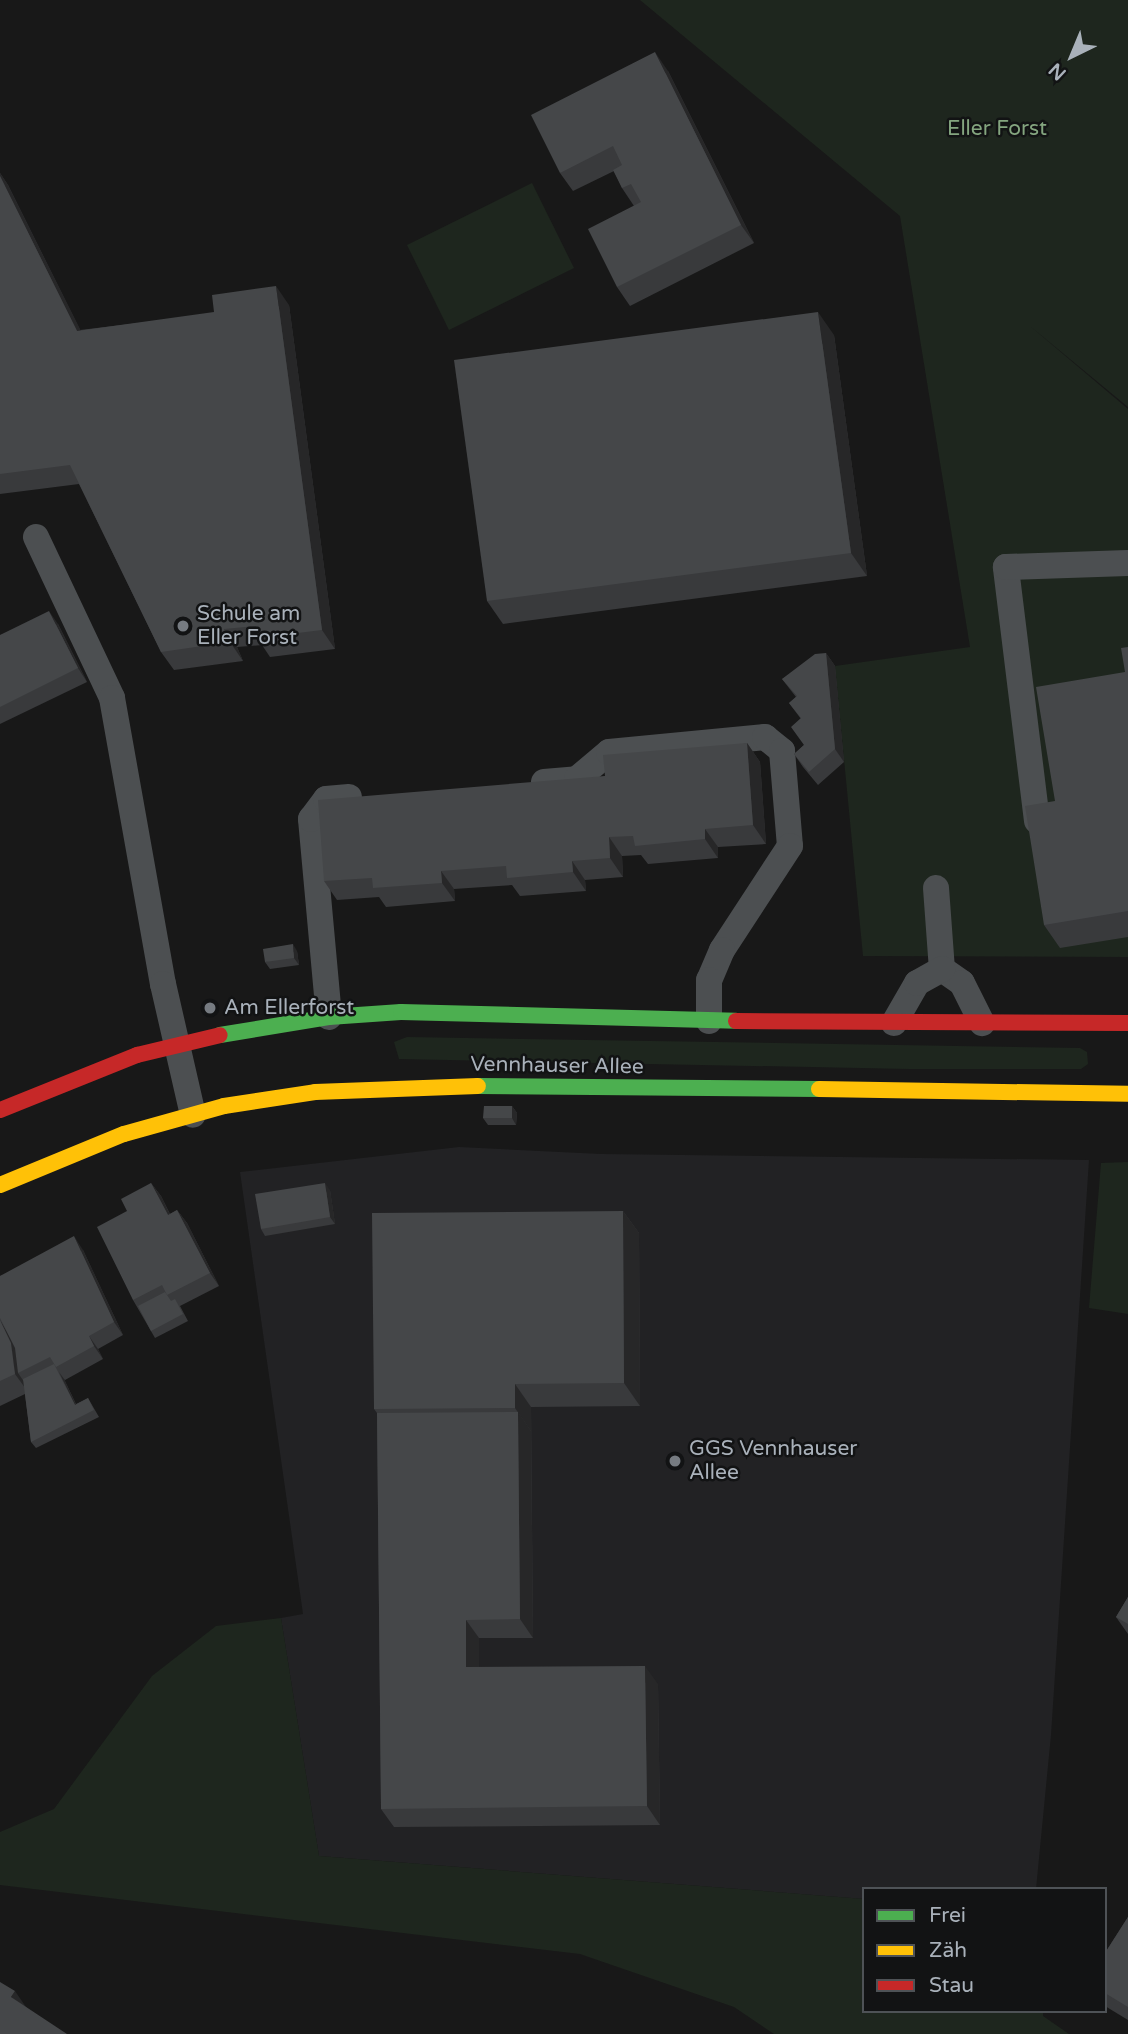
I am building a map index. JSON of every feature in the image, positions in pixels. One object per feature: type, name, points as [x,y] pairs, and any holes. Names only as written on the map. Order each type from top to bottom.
[{"type":"main road","points":[[0,1110],[89,1073],[176,1045],[329,1017],[401,1013],[709,1021],[1128,1023]]},
{"type":"main road","name":"Vennhauser Allee","points":[[0,1185],[76,1151],[193,1115],[314,1092],[412,1086],[1128,1094]]},
{"type":"lane","points":[[36,537],[112,698],[176,1045],[193,1115]]},
{"type":"lane","points":[[1037,821],[1006,567],[1128,563]]},
{"type":"lane","points":[[521,784],[577,779],[609,752],[765,737],[782,751],[790,846],[722,950],[709,980],[709,1021]]},
{"type":"lane","points":[[329,1017],[311,818],[326,799],[382,795]]},
{"type":"lane","points":[[936,888],[942,969]]},
{"type":"lane","points":[[894,1023],[917,983],[942,969]]},
{"type":"lane","points":[[942,969],[962,983],[982,1023]]},
{"type":"shaded area","name":"GGS Vennhauser Allee","points":[[459,1147],[601,1154],[1089,1160],[1051,1735],[1036,1887],[862,1887],[862,1899],[319,1856],[281,1618],[303,1614],[240,1172]]},
{"type":"green space","name":"Eller Forst","points":[[640,0],[1128,0],[1128,407],[1030,326],[1128,409],[1128,957],[863,956],[835,666],[970,647],[900,216]]},
{"type":"green space","points":[[532,183],[574,268],[449,330],[407,245]]},
{"type":"green space","points":[[407,1037],[1080,1048],[1087,1052],[1088,1064],[1081,1069],[909,1069],[399,1059],[394,1042]]},
{"type":"green space","points":[[1128,1162],[1128,1314],[1089,1308],[1101,1163]]},
{"type":"green space","points":[[281,1618],[319,1856],[862,1899],[862,2013],[1043,2013],[1043,2016],[1069,2034],[774,2034],[734,2007],[580,1954],[0,1885],[0,1832],[54,1809],[152,1676],[216,1626]]},
{"type":"building","points":[[655,52],[741,225],[617,287],[588,229],[641,202],[631,184],[622,188],[613,170],[622,165],[613,146],[560,173],[531,115]]},
{"type":"building","points":[[0,176],[77,331],[214,312],[212,295],[276,286],[322,630],[257,638],[256,626],[224,629],[230,642],[161,652],[70,465],[0,474]]},
{"type":"building","points":[[818,312],[851,553],[487,601],[454,360]]},
{"type":"building","points":[[49,611],[78,668],[0,707],[0,635]]},
{"type":"building","points":[[1128,647],[1128,911],[1044,925],[1025,806],[1055,801],[1036,687],[1125,672],[1121,648]]},
{"type":"building","points":[[826,653],[835,749],[809,772],[794,754],[804,745],[791,727],[801,718],[789,703],[797,696],[782,679],[815,654]]},
{"type":"building","points":[[747,743],[753,825],[705,829],[705,839],[635,846],[633,836],[609,837],[610,858],[572,861],[573,872],[507,878],[506,866],[441,871],[442,883],[373,888],[372,878],[324,881],[318,800],[605,776],[603,755]]},
{"type":"building","points":[[293,944],[294,958],[265,962],[263,949]]},
{"type":"building","points":[[484,1106],[512,1106],[512,1118],[483,1118]]},
{"type":"building","points":[[151,1183],[168,1215],[177,1210],[210,1273],[167,1295],[162,1285],[133,1300],[97,1227],[127,1211],[121,1199]]},
{"type":"building","points":[[325,1183],[330,1217],[261,1229],[255,1194]]},
{"type":"building","points":[[623,1211],[624,1383],[515,1384],[515,1408],[374,1409],[372,1213]]},
{"type":"building","points":[[74,1236],[114,1322],[89,1336],[94,1346],[56,1367],[50,1357],[18,1373],[15,1348],[0,1318],[0,1276]]},
{"type":"building","points":[[165,1292],[171,1301],[175,1299],[183,1314],[151,1331],[138,1306]]},
{"type":"building","points":[[0,1320],[11,1343],[15,1374],[0,1381]]},
{"type":"building","points":[[54,1364],[75,1405],[88,1398],[94,1410],[31,1442],[23,1379]]},
{"type":"building","points":[[518,1412],[520,1619],[466,1620],[466,1667],[645,1666],[647,1806],[381,1809],[377,1413]]},
{"type":"building","points":[[1128,1597],[1128,1624],[1116,1617]]},
{"type":"building","points":[[1128,1917],[1128,2007],[1107,1994],[1107,1950]]},
{"type":"building","points":[[0,1982],[15,1991],[11,1997],[67,2034],[0,2034]]},
{"type":"traffic: fast","points":[[220,1035],[329,1017],[401,1012],[736,1021]]},
{"type":"traffic: fast","points":[[478,1086],[819,1089]]},
{"type":"traffic: slow","points":[[0,1185],[124,1134],[224,1106],[315,1092],[478,1086]]},
{"type":"traffic: slow","points":[[819,1089],[1128,1094]]},
{"type":"traffic: jam","points":[[736,1021],[1128,1023]]},
{"type":"traffic: jam","points":[[0,1110],[137,1055],[220,1035]]},
{"type":"place","name":"Schule am Eller Forst","points":[[183,626]]},
{"type":"place","name":"Am Ellerforst","points":[[210,1008]]},
{"type":"place","name":"GGS Vennhauser Allee","points":[[675,1461]]}]
